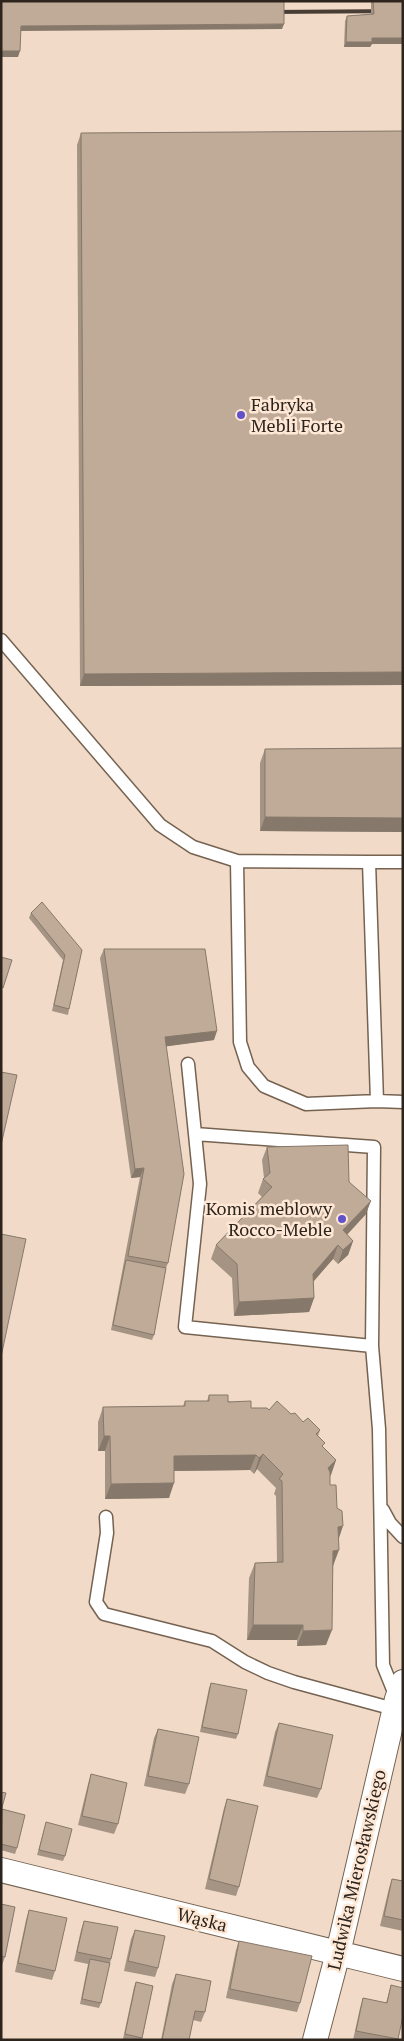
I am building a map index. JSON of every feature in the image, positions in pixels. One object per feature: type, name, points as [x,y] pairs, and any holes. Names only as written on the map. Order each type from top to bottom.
[{"type":"street","name":"Ludwika Mierosławskiego","points":[[315,2040],[338,1953],[398,1697]]},
{"type":"street","name":"Wąska","points":[[1,1870],[403,1969]]},
{"type":"lane","points":[[1,640],[160,825],[193,847],[237,861],[403,862]]},
{"type":"lane","points":[[237,861],[240,1042],[248,1067],[264,1086],[306,1104],[377,1101],[403,1102]]},
{"type":"lane","points":[[369,862],[377,1101]]},
{"type":"lane","points":[[188,1064],[200,1184],[184,1327],[372,1346]]},
{"type":"lane","points":[[195,1134],[374,1146],[372,1346],[379,1429],[382,1508],[383,1665],[398,1697]]},
{"type":"lane","points":[[382,1508],[390,1523],[403,1537]]},
{"type":"lane","points":[[106,1517],[107,1533],[96,1602],[104,1614],[212,1641],[245,1662],[294,1682],[398,1697]]},
{"type":"building","points":[[1,1],[284,1],[284,24],[21,26],[20,51],[1,51]]},
{"type":"building","points":[[373,1],[403,1],[403,38],[372,38],[372,42],[346,42],[347,16],[374,14]]},
{"type":"building","name":"Fabryka Mebli Forte","points":[[403,131],[403,672],[84,674],[81,133]]},
{"type":"building","points":[[403,748],[403,818],[265,817],[265,749]]},
{"type":"building","points":[[42,902],[82,950],[69,1009],[54,1005],[65,955],[31,913]]},
{"type":"building","points":[[104,949],[205,949],[217,1031],[165,1037],[184,1174],[168,1263],[128,1256],[144,1168],[135,1169]]},
{"type":"building","points":[[1,957],[12,960],[3,988],[1,987]]},
{"type":"building","points":[[1,1072],[17,1075],[1,1145]]},
{"type":"building","points":[[348,1145],[349,1182],[371,1201],[343,1230],[353,1241],[343,1250],[338,1245],[313,1274],[314,1298],[239,1302],[237,1264],[216,1245],[272,1187],[263,1179],[270,1173],[267,1147]]},
{"type":"building","points":[[1,1234],[26,1239],[1,1357]]},
{"type":"building","points":[[126,1260],[166,1268],[154,1335],[113,1325]]},
{"type":"building","points":[[209,1395],[228,1395],[228,1402],[251,1401],[251,1408],[267,1408],[269,1410],[277,1401],[291,1414],[295,1413],[303,1422],[308,1418],[320,1430],[316,1434],[325,1443],[322,1446],[336,1460],[328,1468],[330,1472],[330,1485],[336,1485],[337,1508],[342,1511],[343,1526],[338,1527],[339,1550],[333,1551],[332,1630],[303,1631],[303,1625],[253,1625],[255,1563],[283,1562],[282,1481],[279,1479],[283,1474],[263,1454],[259,1458],[256,1455],[174,1456],[174,1483],[111,1484],[110,1436],[104,1436],[103,1407],[185,1406],[185,1401],[209,1401]]},
{"type":"building","points":[[211,1683],[247,1690],[238,1734],[202,1727]]},
{"type":"building","points":[[279,1723],[333,1735],[321,1789],[267,1776]]},
{"type":"building","points":[[158,1729],[199,1737],[189,1784],[148,1776]]},
{"type":"building","points":[[91,1774],[127,1783],[118,1824],[82,1816]]},
{"type":"building","points":[[1,1792],[6,1793],[1,1811]]},
{"type":"building","points":[[227,1799],[258,1806],[239,1887],[209,1879]]},
{"type":"building","points":[[2,1809],[25,1815],[17,1848],[1,1844]]},
{"type":"building","points":[[46,1822],[72,1829],[65,1856],[39,1850]]},
{"type":"building","points":[[392,1879],[403,1881],[403,1920],[384,1916]]},
{"type":"building","points":[[1,1904],[15,1907],[5,1957],[1,1956]]},
{"type":"building","points":[[29,1910],[67,1918],[55,1971],[18,1963]]},
{"type":"building","points":[[84,1921],[118,1927],[111,1959],[77,1952]]},
{"type":"building","points":[[135,1930],[165,1936],[158,1968],[128,1961]]},
{"type":"building","points":[[239,1941],[312,1956],[300,2003],[230,1989]]},
{"type":"building","points":[[90,1959],[110,1963],[101,2003],[82,1999]]},
{"type":"building","points":[[176,1974],[211,1981],[205,2012],[195,2011],[189,2040],[162,2040]]},
{"type":"building","points":[[136,1982],[153,1986],[142,2038],[125,2034]]},
{"type":"building","points":[[391,1985],[403,1988],[403,2016],[398,2039],[356,2031],[363,1998],[387,2003]]},
{"type":"railway","points":[[271,12],[403,11]]},
{"type":"place","name":"Fabryka Mebli Forte","points":[[241,415]]},
{"type":"place","name":"Komis meblowy Rocco-Meble","points":[[342,1219]]}]
